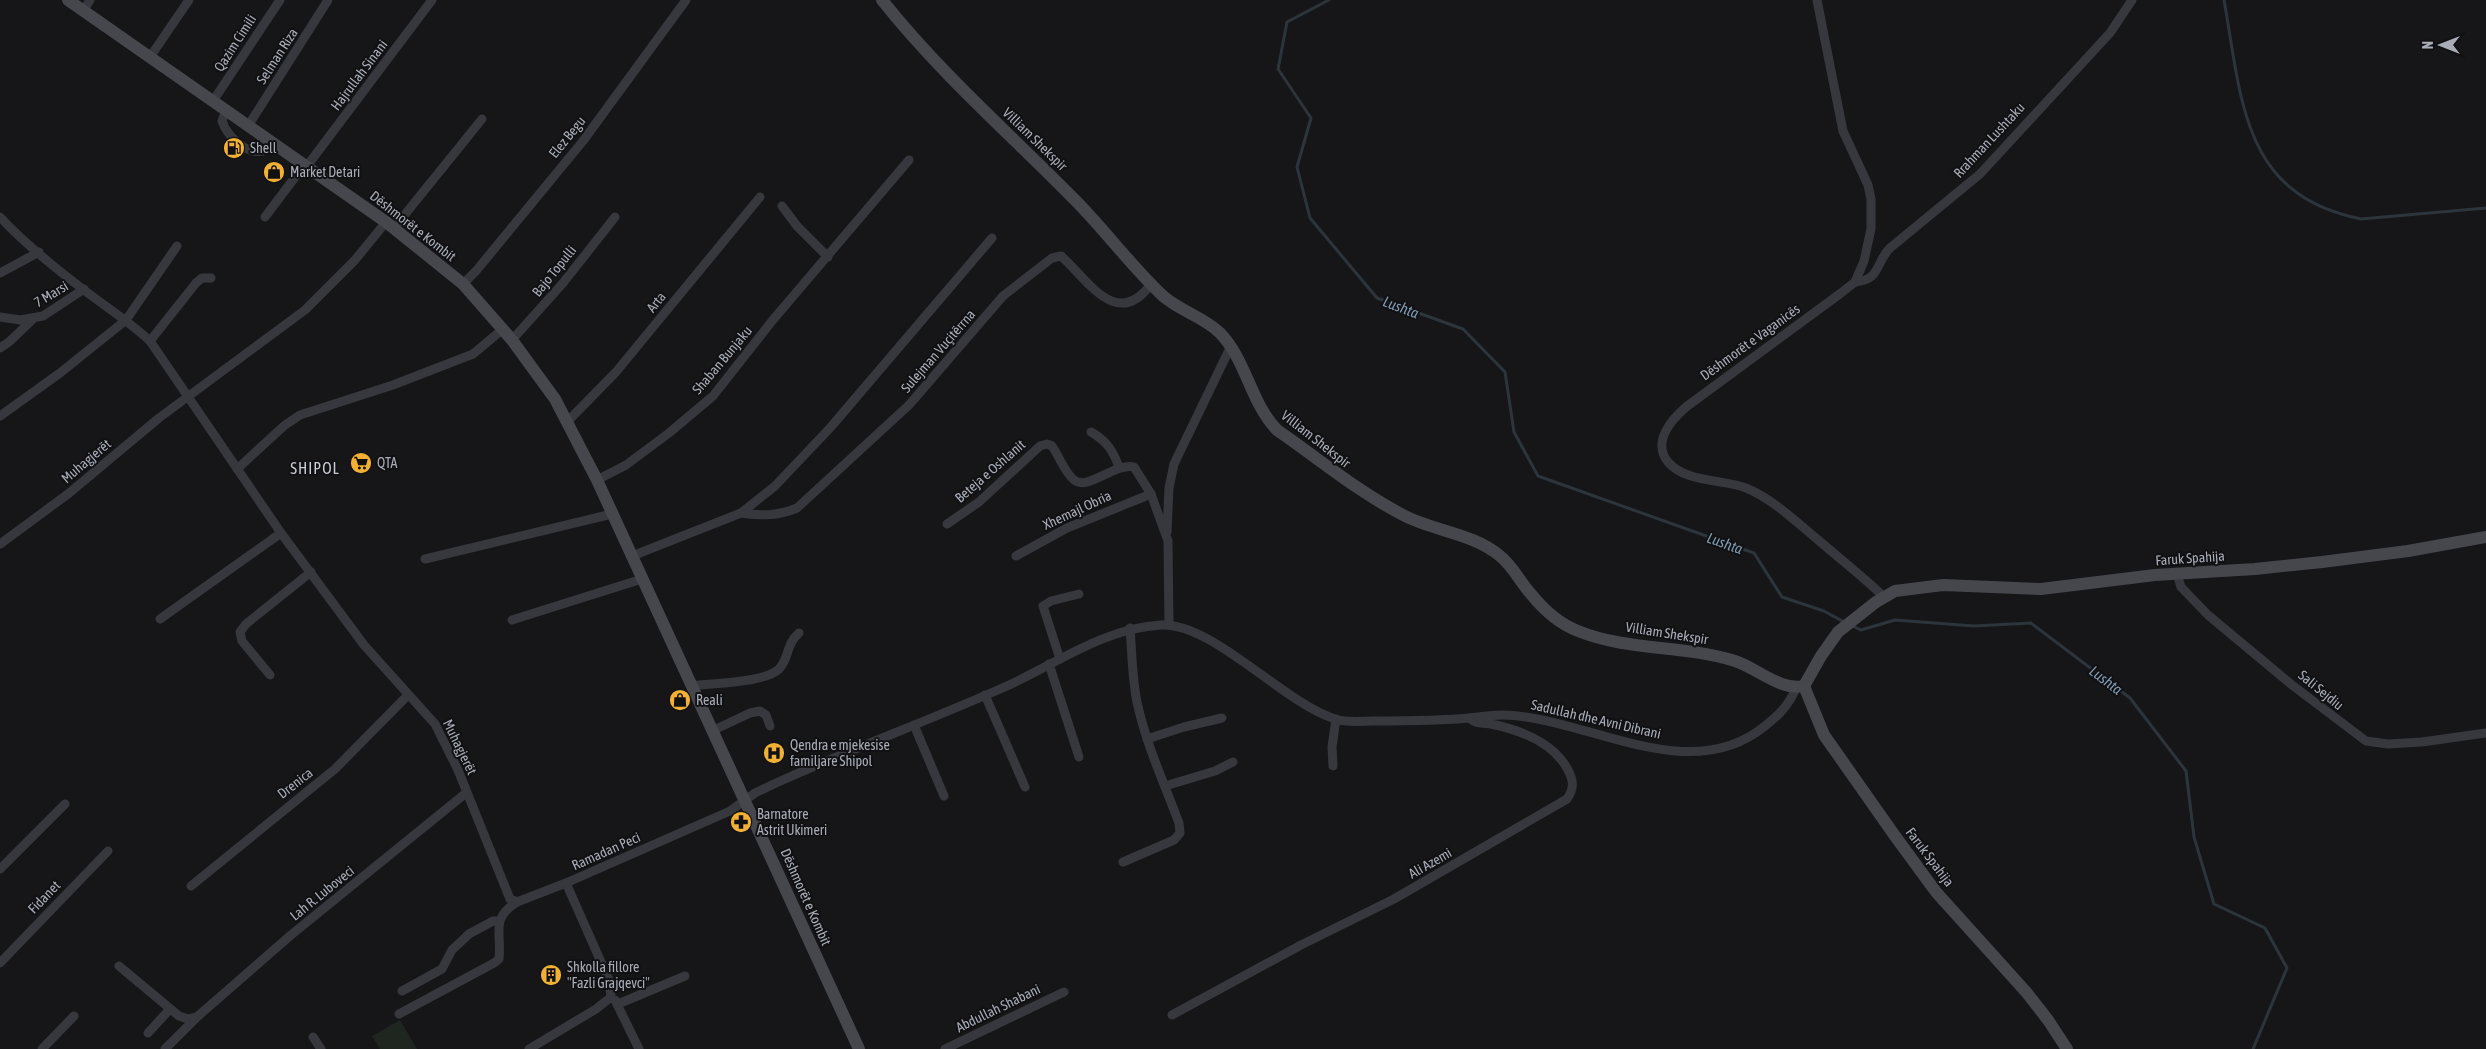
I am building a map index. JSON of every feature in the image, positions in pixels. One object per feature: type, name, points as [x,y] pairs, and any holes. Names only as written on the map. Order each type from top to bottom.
[{"type":"street","name":"Dëshmorët e Kombit","points":[[68,0],[86,6],[150,57],[390,225],[462,284],[512,340],[555,399],[597,480],[746,799],[859,1049]]},
{"type":"street","points":[[150,57],[189,0]]},
{"type":"street","name":"Qazim Cimili","points":[[213,101],[280,0]]},
{"type":"street","name":"Selman Riza","points":[[248,126],[328,0]]},
{"type":"street","name":"Hajrullah Sinani","points":[[265,217],[432,0]]},
{"type":"street","name":"Elez Begu","points":[[462,284],[476,271],[583,141],[686,0]]},
{"type":"street","name":"Villiam Shekspir","points":[[882,0],[936,64],[1084,209],[1151,284],[1172,303],[1218,332],[1231,346],[1264,417],[1277,430],[1373,499],[1405,516],[1466,538],[1501,556],[1546,611],[1577,631],[1734,660],[1756,669],[1776,682],[1800,687]]},
{"type":"street","points":[[1816,0],[1843,131],[1868,185],[1871,199],[1872,215],[1867,249],[1861,272],[1855,282]]},
{"type":"street","name":"Rrahman Lushtaku","points":[[1855,282],[1869,279],[1873,276],[1882,256],[1890,248],[1980,174],[2110,33],[2132,0]]},
{"type":"street","points":[[226,110],[222,121],[234,140],[260,153],[268,150],[273,144]]},
{"type":"street","points":[[188,396],[306,310],[390,225],[482,119]]},
{"type":"street","name":"Shaban Bunjaku","points":[[597,480],[626,465],[648,450],[713,396],[772,321],[909,160]]},
{"type":"street","name":"Arta","points":[[568,421],[616,372],[760,197]]},
{"type":"street","points":[[782,206],[797,226],[828,257]]},
{"type":"street","name":"Muhagjerët","points":[[0,217],[84,290],[126,320],[150,341],[282,533],[364,644],[435,724],[447,746],[505,892],[510,899],[517,902]]},
{"type":"street","name":"Bajo Topulli","points":[[512,340],[564,283],[615,217]]},
{"type":"street","name":"Sulejman Vuçitërrna","points":[[632,556],[741,513],[775,486],[830,428],[992,238]]},
{"type":"street","points":[[0,416],[60,373],[126,320],[177,246]]},
{"type":"street","points":[[0,273],[39,252]]},
{"type":"street","name":"Sulejman Vuçitërrna","points":[[741,513],[770,515],[797,508],[909,405],[1003,296],[1052,258],[1061,256],[1092,289],[1108,300],[1134,300],[1145,293],[1151,284]]},
{"type":"street","points":[[150,341],[196,283],[202,278],[211,278]]},
{"type":"street","name":"Dëshmorët e Vaganicës","points":[[1855,282],[1686,407],[1668,426],[1662,443],[1663,453],[1668,462],[1678,470],[1746,488],[1776,505],[1885,596]]},
{"type":"street","name":"7 Marsi","points":[[0,317],[32,320],[43,316],[84,290]]},
{"type":"street","name":"7 Marsi","points":[[0,348],[32,320]]},
{"type":"street","points":[[237,469],[284,425],[300,415],[394,385],[473,354],[503,329]]},
{"type":"street","points":[[1166,532],[1169,527],[1169,488],[1174,464],[1231,346]]},
{"type":"street","name":"Muhagjerët","points":[[0,544],[68,494],[188,396]]},
{"type":"street","points":[[1091,432],[1105,441],[1119,467],[1134,467],[1151,494],[1166,532],[1169,550],[1169,625]]},
{"type":"street","name":"Beteja e Oshlanit","points":[[947,524],[979,502],[1040,446],[1047,444],[1052,446],[1073,480],[1081,484],[1090,482],[1119,467]]},
{"type":"street","name":"Xhemajl Obria","points":[[1016,556],[1067,528],[1151,494]]},
{"type":"street","points":[[425,559],[612,514]]},
{"type":"street","points":[[160,619],[282,533]]},
{"type":"street","name":"Faruk Spahija","points":[[1885,596],[1943,585],[2042,589],[2177,574],[2255,569],[2322,562],[2486,538]]},
{"type":"street","points":[[270,674],[242,641],[240,632],[246,624],[311,572]]},
{"type":"street","name":"Sali Sejdiu","points":[[2177,574],[2181,587],[2208,615],[2292,685],[2366,741],[2388,744],[2422,742],[2486,733]]},
{"type":"street","points":[[512,620],[642,579]]},
{"type":"street","points":[[1060,659],[1043,606],[1051,600],[1079,594]]},
{"type":"street","points":[[1800,687],[1838,632],[1885,596]]},
{"type":"street","name":"Sadullah dhe Avni Dibrani","points":[[746,799],[817,764],[985,695],[1130,628],[1180,626],[1208,639],[1285,692],[1336,719],[1382,721],[1470,718],[1492,715],[1524,716],[1631,744],[1678,750],[1705,751],[1724,749],[1741,743],[1757,733],[1784,709],[1800,687]]},
{"type":"street","points":[[1123,862],[1174,840],[1180,833],[1179,823],[1147,740],[1134,682],[1130,628]]},
{"type":"street","points":[[692,686],[743,681],[774,673],[780,669],[789,645],[799,632]]},
{"type":"street","points":[[1050,664],[1079,757]]},
{"type":"street","name":"Faruk Spahija","points":[[1800,687],[1824,736],[1905,850],[1955,914],[2027,993],[2067,1049]]},
{"type":"street","name":"Drenica","points":[[191,886],[335,769],[408,694]]},
{"type":"street","points":[[985,695],[1025,787]]},
{"type":"street","points":[[714,730],[744,715],[760,711],[766,714],[770,726]]},
{"type":"street","points":[[1147,740],[1184,727],[1222,718]]},
{"type":"street","name":"Ali Azemi","points":[[1172,1015],[1301,944],[1394,899],[1567,799],[1572,792],[1573,783],[1563,761],[1554,751],[1520,732],[1476,722],[1470,718]]},
{"type":"street","points":[[1333,766],[1332,747],[1336,719]]},
{"type":"street","points":[[914,725],[944,796]]},
{"type":"street","points":[[1165,786],[1215,770],[1233,762]]},
{"type":"street","name":"Lah R. Luboveci","points":[[165,1049],[197,1017],[297,930],[466,793]]},
{"type":"street","name":"Ramadan Peci","points":[[611,996],[609,980],[566,883],[730,811],[746,799]]},
{"type":"street","points":[[0,869],[66,804]]},
{"type":"street","name":"Fidanet","points":[[0,963],[108,851]]},
{"type":"street","points":[[399,1014],[494,964],[499,959],[499,921],[502,913],[517,902],[566,883]]},
{"type":"street","points":[[402,991],[442,969],[452,950],[469,934],[493,921],[499,921]]},
{"type":"street","points":[[119,966],[170,1009],[188,1019],[197,1017]]},
{"type":"street","points":[[618,1004],[685,976]]},
{"type":"street","name":"Abdullah Shabani","points":[[945,1049],[1064,992]]},
{"type":"street","points":[[529,1049],[601,1006],[611,996],[618,1004],[639,1049]]},
{"type":"street","points":[[148,1033],[170,1009]]},
{"type":"street","points":[[42,1049],[74,1016]]},
{"type":"street","points":[[313,1036],[321,1049]]},
{"type":"shaded area","points":[[400,1020],[417,1049],[380,1049],[372,1036]]},
{"type":"waterway","name":"Lushta","points":[[1329,0],[1287,22],[1278,69],[1311,118],[1297,167],[1310,218],[1377,298],[1463,329],[1505,372],[1514,432],[1538,476],[1754,553],[1782,597],[1824,611],[1844,622]]},
{"type":"waterway","points":[[2224,0],[2236,73],[2254,138],[2270,165],[2292,189],[2321,207],[2361,219],[2486,208]]},
{"type":"waterway","name":"Lushta","points":[[1852,626],[1861,630],[1895,620],[1974,626],[2031,623],[2130,698],[2186,771],[2194,837],[2214,904],[2265,928],[2287,968],[2253,1049]]},
{"type":"place","name":"Shell","points":[[234,148]]},
{"type":"place","name":"Market Detari","points":[[274,172]]},
{"type":"place","name":"QTA","points":[[361,463]]},
{"type":"place","name":"Reali","points":[[680,700]]},
{"type":"place","name":"Qendra e mjekesise familjare Shipol","points":[[774,753]]},
{"type":"place","name":"Barnatore Astrit Ukimeri","points":[[741,822]]},
{"type":"place","name":"Shkolla fillore ''Fazli Grajqevci''","points":[[551,975]]},
{"type":"district","name":"SHIPOL","points":[[315,468]]}]
